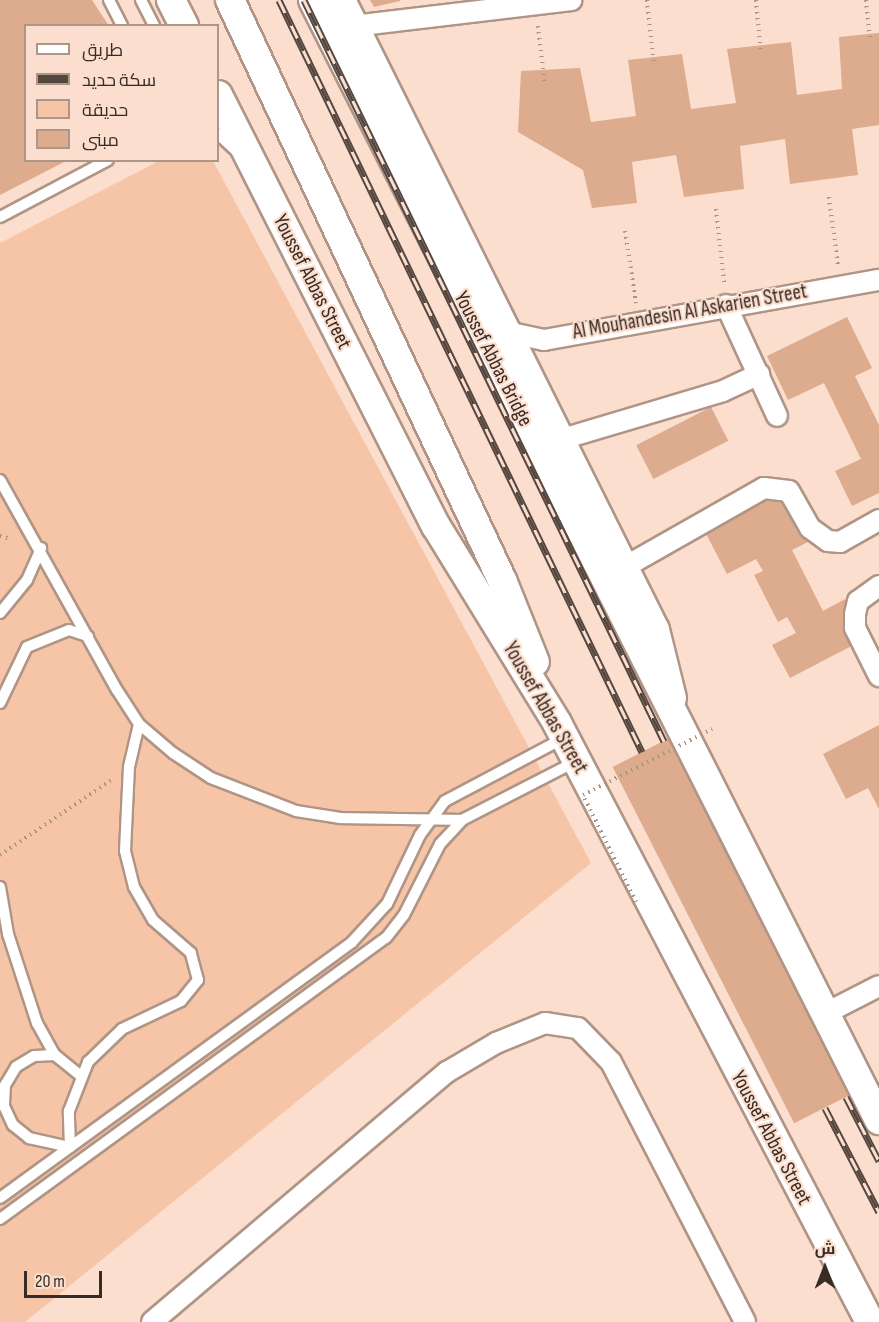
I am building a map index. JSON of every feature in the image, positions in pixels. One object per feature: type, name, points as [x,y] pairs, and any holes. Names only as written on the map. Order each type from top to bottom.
[{"type":"main road","points":[[171,0],[183,24]]},
{"type":"main road","points":[[230,0],[502,580],[566,741]]},
{"type":"main road","name":"Youssef Abbas Bridge","points":[[313,0],[672,719]]},
{"type":"main road","points":[[341,0],[502,331],[623,567],[663,651],[672,719],[826,1013],[879,1120]]},
{"type":"main road","name":"Youssef Abbas Street","points":[[219,97],[436,526],[566,741],[870,1322]]},
{"type":"street","points":[[353,26],[461,6],[535,4],[571,0]]},
{"type":"street","name":"Al Mouhandesin Al Askarien Street","points":[[502,331],[544,340],[726,305],[879,280]]},
{"type":"street","points":[[726,305],[777,416]]},
{"type":"street","points":[[559,440],[723,391],[759,374]]},
{"type":"street","points":[[623,567],[764,488],[789,491],[810,528],[828,541],[840,542],[879,520]]},
{"type":"street","points":[[879,586],[858,601],[855,628],[879,676]]},
{"type":"street","points":[[826,1013],[879,986]]},
{"type":"street","points":[[152,1322],[447,1072],[496,1043],[545,1023],[578,1028],[611,1062],[745,1322]]},
{"type":"lane","points":[[109,0],[121,24]]},
{"type":"lane","points":[[141,0],[153,24]]},
{"type":"lane","points":[[219,135],[251,163]]},
{"type":"lane","points":[[0,217],[104,162]]},
{"type":"lane","points":[[0,480],[139,724],[211,778],[252,798],[340,818],[462,820]]},
{"type":"lane","points":[[0,613],[27,580],[40,548]]},
{"type":"lane","points":[[0,703],[27,646],[69,630],[88,636]]},
{"type":"lane","points":[[70,1148],[69,1111],[80,1075],[122,1029],[181,1001],[198,980],[191,953],[153,920],[134,887],[124,851],[129,767],[139,724]]},
{"type":"lane","points":[[0,1198],[352,942],[387,904],[430,818],[463,788],[566,741]]},
{"type":"lane","points":[[0,1219],[386,938],[404,915],[440,844],[462,820],[566,741]]},
{"type":"lane","points":[[0,888],[23,986],[55,1055],[80,1075]]},
{"type":"lane","points":[[55,1055],[34,1056],[16,1067],[5,1085],[4,1106],[12,1125],[29,1138],[70,1148]]},
{"type":"path","points":[[647,0],[654,65]]},
{"type":"path","points":[[756,0],[761,53]]},
{"type":"path","points":[[866,0],[870,39]]},
{"type":"path","points":[[535,4],[545,86]]},
{"type":"path","points":[[829,197],[840,285]]},
{"type":"path","points":[[716,209],[726,305]]},
{"type":"path","points":[[625,231],[638,321]]},
{"type":"path","points":[[636,902],[583,795],[712,729]]},
{"type":"path","points":[[0,855],[129,767]]},
{"type":"green space","points":[[157,162],[214,162],[591,863],[25,1322],[0,1322],[0,243]]},
{"type":"building","points":[[0,0],[92,0],[108,24],[24,24],[24,162],[64,162],[0,195]]},
{"type":"building","points":[[370,0],[400,0],[400,1],[374,7]]},
{"type":"building","points":[[879,33],[879,125],[852,129],[858,175],[790,184],[785,139],[740,146],[744,189],[684,197],[676,155],[632,162],[637,203],[592,208],[583,170],[518,132],[521,71],[580,68],[591,122],[636,116],[628,60],[682,54],[691,109],[736,103],[727,49],[791,42],[797,95],[842,89],[839,37]]},
{"type":"building","points":[[847,317],[872,368],[855,376],[879,425],[879,493],[852,506],[835,471],[861,459],[824,383],[788,400],[767,356]]},
{"type":"building","points":[[711,407],[728,441],[653,479],[636,445]]},
{"type":"building","points":[[790,486],[816,538],[792,550],[823,611],[845,599],[865,639],[790,678],[772,645],[796,633],[787,617],[778,622],[754,575],[763,571],[756,559],[727,574],[704,530]]},
{"type":"building","points":[[879,725],[879,809],[868,788],[846,799],[823,754]]},
{"type":"building","points":[[691,727],[873,1083],[794,1123],[613,767]]},
{"type":"railway","points":[[279,0],[642,752]]},
{"type":"railway","points":[[304,0],[664,741]]},
{"type":"railway","points":[[846,1097],[879,1161]]},
{"type":"railway","points":[[825,1108],[879,1212]]}]
